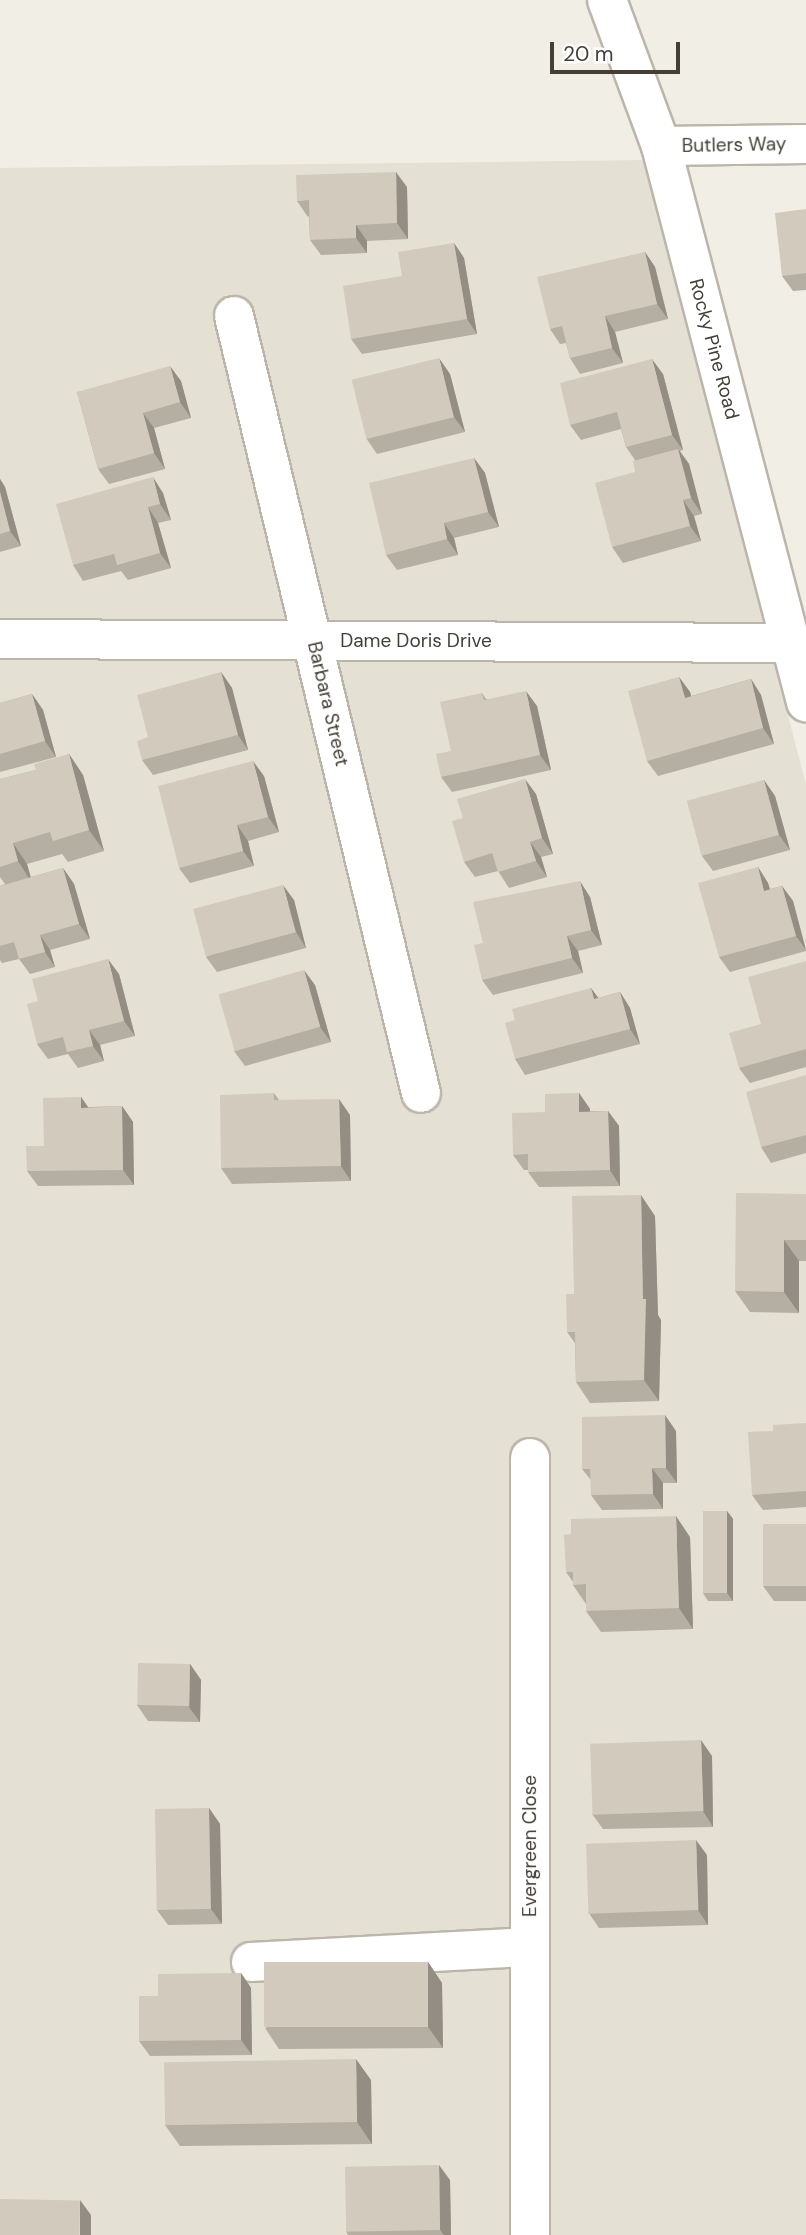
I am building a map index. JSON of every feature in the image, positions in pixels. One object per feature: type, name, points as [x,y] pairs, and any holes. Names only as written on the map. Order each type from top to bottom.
[{"type":"street","name":"Rocky Pine Road","points":[[607,0],[661,146],[804,692]]},
{"type":"street","name":"Butlers Way","points":[[661,146],[806,144]]},
{"type":"street","name":"Barbara Street","points":[[234,316],[421,1093]]},
{"type":"street","name":"Dame Doris Drive","points":[[0,639],[791,643]]},
{"type":"street","name":"Evergreen Close","points":[[530,1458],[530,2235]]},
{"type":"street","points":[[251,1962],[530,1947]]},
{"type":"shaded area","points":[[644,160],[806,785],[806,2235],[0,2235],[0,168]]},
{"type":"building","points":[[396,172],[397,223],[356,225],[356,238],[310,240],[309,200],[297,201],[296,175]]},
{"type":"building","points":[[806,209],[806,273],[782,276],[775,213]]},
{"type":"building","points":[[454,243],[467,319],[351,339],[343,286],[402,276],[398,252]]},
{"type":"building","points":[[645,252],[657,304],[605,316],[612,348],[570,358],[562,326],[550,329],[537,277]]},
{"type":"building","points":[[439,358],[454,417],[366,439],[352,380]]},
{"type":"building","points":[[652,359],[672,435],[626,447],[617,412],[570,425],[560,383]]},
{"type":"building","points":[[170,366],[180,402],[143,413],[154,453],[98,469],[77,392]]},
{"type":"building","points":[[678,449],[691,498],[683,500],[690,526],[612,547],[595,483],[635,472],[633,461]]},
{"type":"building","points":[[474,458],[488,512],[444,523],[447,539],[386,555],[369,483]]},
{"type":"building","points":[[153,477],[160,504],[148,507],[160,553],[117,565],[114,554],[73,565],[56,504]]},
{"type":"building","points":[[0,492],[10,531],[0,534]]},
{"type":"building","points":[[221,672],[238,735],[142,760],[137,741],[148,737],[137,695]]},
{"type":"building","points":[[679,677],[685,698],[751,679],[763,728],[647,761],[628,691]]},
{"type":"building","points":[[526,691],[540,755],[441,777],[436,754],[451,751],[440,702],[482,693],[484,700]]},
{"type":"building","points":[[32,694],[45,741],[0,754],[0,703]]},
{"type":"building","points":[[69,754],[89,830],[53,841],[50,832],[13,843],[18,861],[0,867],[0,779],[36,770],[34,764]]},
{"type":"building","points":[[253,761],[268,817],[237,825],[243,851],[179,868],[158,786]]},
{"type":"building","points":[[525,779],[542,838],[530,842],[536,861],[498,872],[492,853],[464,862],[452,821],[463,818],[457,799]]},
{"type":"building","points":[[764,780],[779,835],[701,856],[687,801]]},
{"type":"building","points":[[758,867],[764,891],[782,886],[796,936],[719,957],[698,883]]},
{"type":"building","points":[[63,868],[79,924],[40,935],[45,952],[19,959],[14,942],[0,946],[0,886]]},
{"type":"building","points":[[580,881],[591,930],[567,936],[572,958],[482,980],[474,945],[483,943],[473,902]]},
{"type":"building","points":[[283,885],[296,932],[206,956],[193,909]]},
{"type":"building","points":[[108,959],[124,1021],[89,1030],[93,1046],[67,1052],[63,1037],[37,1044],[27,1004],[38,1001],[32,979]]},
{"type":"building","points":[[806,961],[806,1049],[739,1068],[729,1033],[761,1024],[748,977]]},
{"type":"building","points":[[304,970],[320,1027],[235,1051],[218,995]]},
{"type":"building","points":[[591,988],[594,999],[620,992],[630,1029],[515,1059],[505,1023],[515,1020],[512,1009]]},
{"type":"building","points":[[806,1075],[806,1135],[761,1147],[746,1092]]},
{"type":"building","points":[[274,1093],[274,1100],[339,1099],[341,1166],[221,1168],[220,1095]]},
{"type":"building","points":[[579,1093],[579,1112],[608,1111],[610,1170],[528,1172],[528,1154],[513,1155],[512,1113],[545,1112],[545,1094]]},
{"type":"building","points":[[81,1097],[81,1108],[122,1106],[123,1170],[27,1171],[26,1146],[44,1146],[43,1098]]},
{"type":"building","points":[[736,1193],[806,1194],[806,1240],[784,1240],[784,1292],[735,1291]]},
{"type":"building","points":[[641,1195],[643,1299],[646,1299],[644,1380],[576,1382],[575,1332],[567,1332],[566,1294],[574,1294],[572,1196]]},
{"type":"building","points":[[665,1415],[666,1468],[652,1468],[653,1494],[591,1495],[590,1469],[582,1469],[582,1417]]},
{"type":"building","points":[[806,1423],[806,1491],[752,1495],[748,1432],[773,1431],[773,1425]]},
{"type":"building","points":[[703,1511],[727,1511],[727,1593],[703,1593]]},
{"type":"building","points":[[676,1516],[679,1608],[586,1611],[586,1584],[573,1585],[573,1572],[566,1572],[564,1535],[571,1534],[571,1519]]},
{"type":"building","points":[[763,1524],[806,1524],[806,1586],[763,1586]]},
{"type":"building","points":[[138,1663],[190,1664],[189,1706],[137,1705]]},
{"type":"building","points":[[701,1740],[703,1811],[593,1815],[590,1744]]},
{"type":"building","points":[[209,1808],[211,1909],[157,1910],[155,1809]]},
{"type":"building","points":[[696,1840],[698,1910],[589,1914],[586,1844]]},
{"type":"building","points":[[264,1962],[428,1962],[428,2027],[264,2027]]},
{"type":"building","points":[[241,1973],[241,2040],[139,2041],[139,1996],[158,1996],[158,1974]]},
{"type":"building","points":[[356,2059],[357,2122],[165,2125],[164,2062]]},
{"type":"building","points":[[439,2165],[440,2230],[346,2232],[345,2167]]},
{"type":"building","points":[[0,2199],[80,2200],[79,2235],[0,2235]]}]
